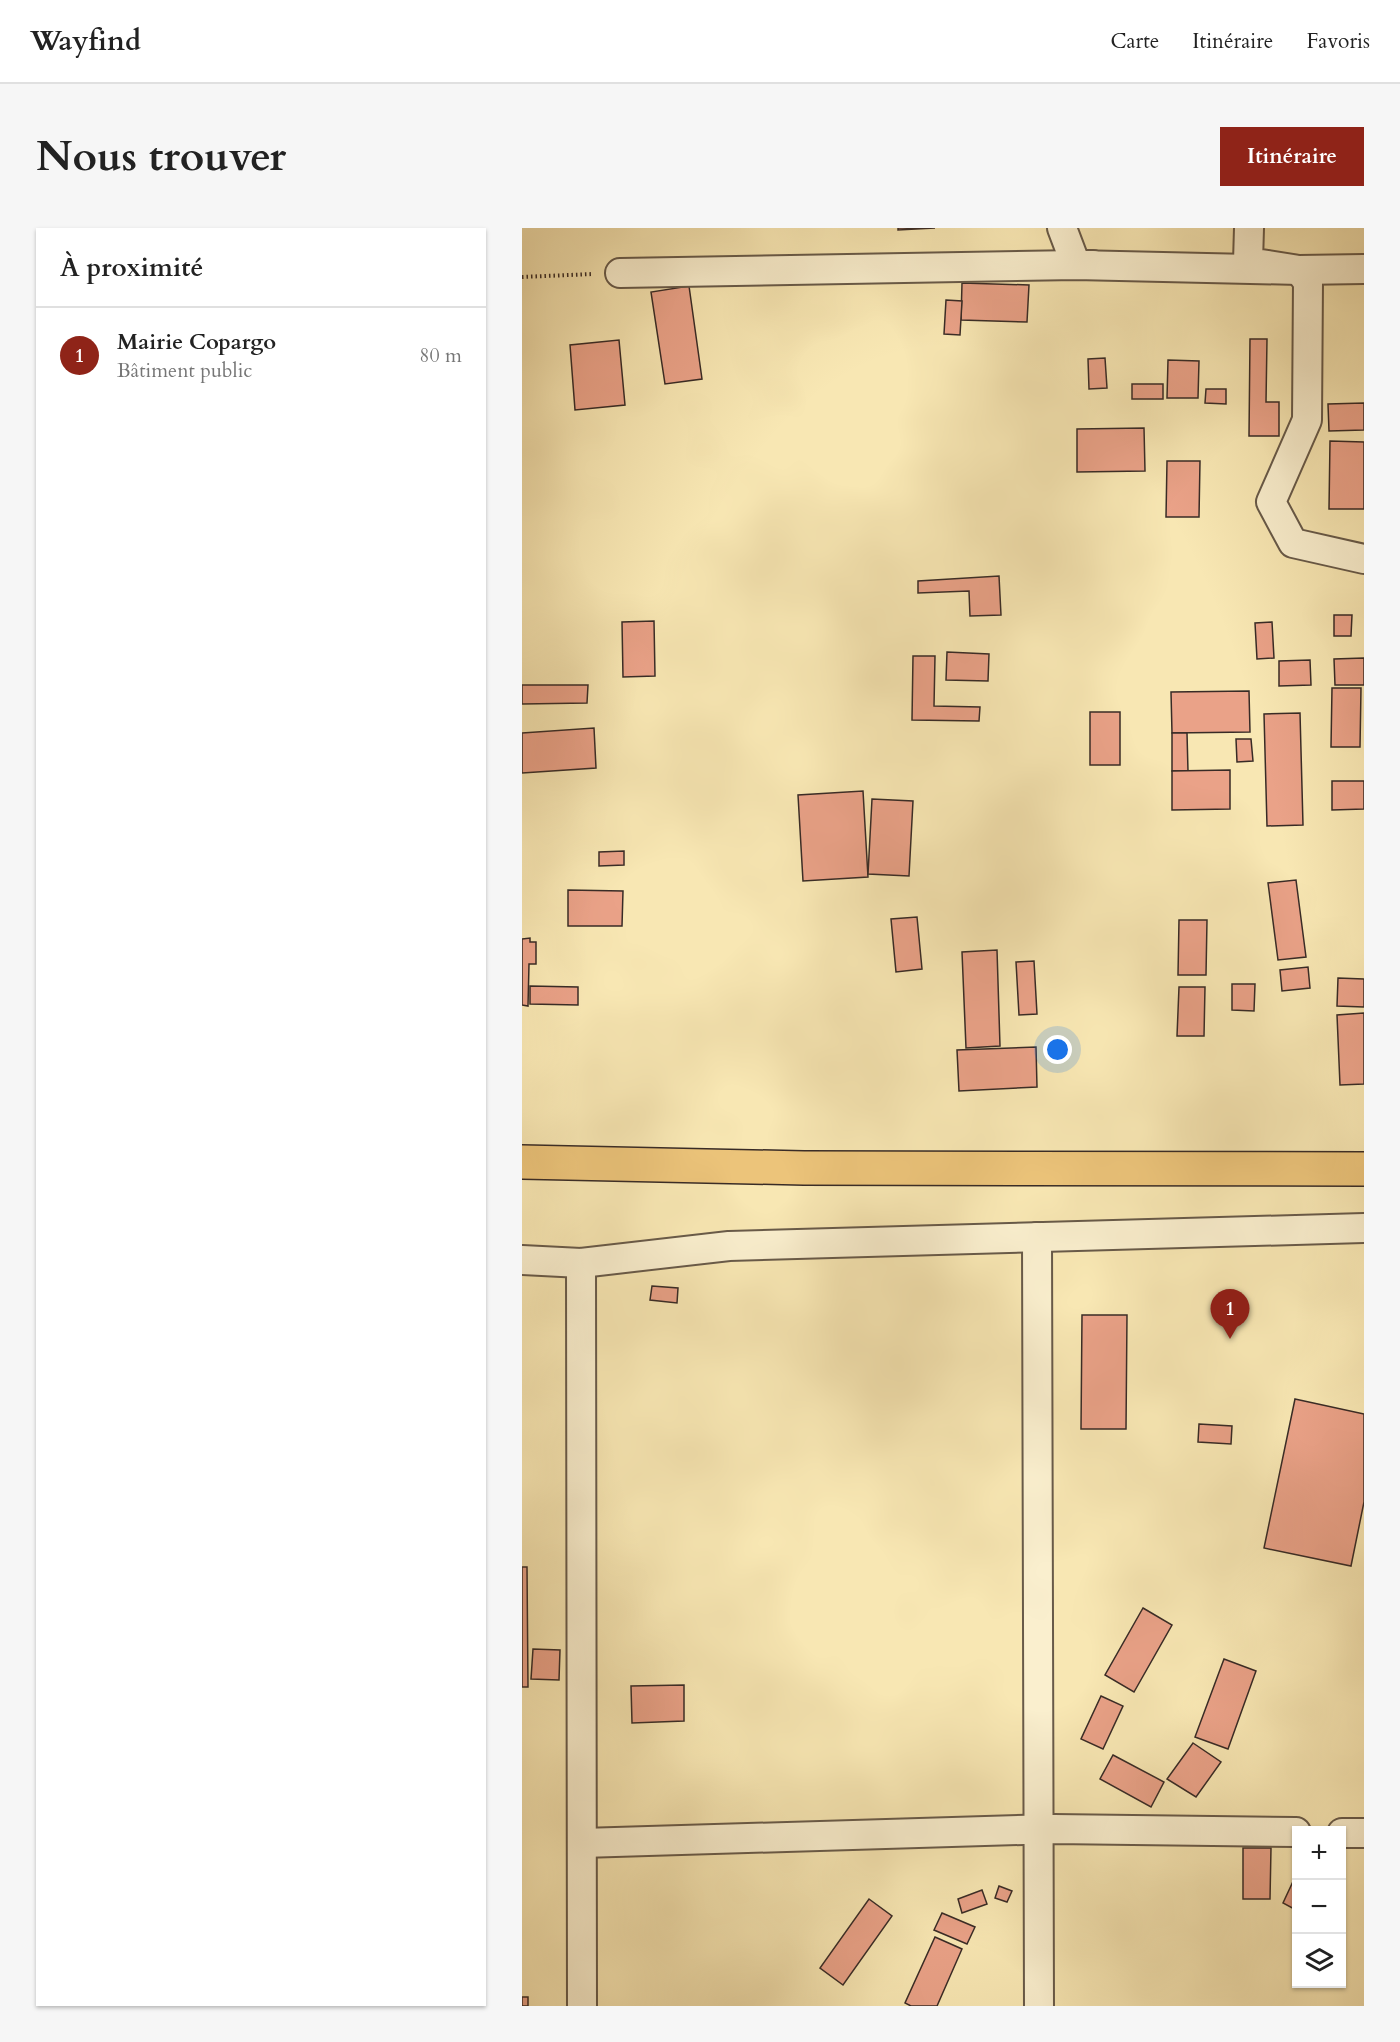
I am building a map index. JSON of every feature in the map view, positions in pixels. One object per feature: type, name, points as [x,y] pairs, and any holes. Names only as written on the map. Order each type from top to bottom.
[{"type":"highway","points":[[522,1162],[804,1168],[1364,1169]]},
{"type":"street","points":[[1062,228],[1076,265]]},
{"type":"street","points":[[1248,262],[1249,228]]},
{"type":"street","points":[[620,273],[1248,262],[1299,270],[1308,282],[1306,420],[1270,502],[1293,543],[1364,559]]},
{"type":"street","points":[[1076,265],[1299,270],[1364,269]]},
{"type":"street","points":[[522,1260],[581,1263],[729,1246],[1364,1228]]},
{"type":"street","points":[[1037,1238],[1039,2006]]},
{"type":"street","points":[[581,1263],[582,2006]]},
{"type":"street","points":[[582,1843],[1039,1829],[1292,1832]]},
{"type":"street","points":[[1346,1833],[1364,1833]]},
{"type":"path","points":[[522,277],[620,273]]},
{"type":"building","points":[[898,228],[935,228],[898,230]]},
{"type":"building","points":[[962,283],[1029,285],[1027,322],[961,320]]},
{"type":"building","points":[[689,286],[702,379],[665,384],[651,292]]},
{"type":"building","points":[[946,300],[962,301],[960,335],[944,334]]},
{"type":"building","points":[[1250,339],[1267,339],[1266,402],[1279,402],[1279,436],[1249,436]]},
{"type":"building","points":[[619,340],[625,405],[575,410],[570,345]]},
{"type":"building","points":[[1105,358],[1107,388],[1089,389],[1088,359]]},
{"type":"building","points":[[1168,360],[1199,361],[1198,398],[1167,398]]},
{"type":"building","points":[[1132,384],[1163,384],[1163,399],[1132,399]]},
{"type":"building","points":[[1206,389],[1226,389],[1226,404],[1205,403]]},
{"type":"building","points":[[1364,403],[1364,430],[1329,431],[1328,404]]},
{"type":"building","points":[[1144,428],[1145,471],[1077,472],[1077,429]]},
{"type":"building","points":[[1330,441],[1364,442],[1364,509],[1329,509]]},
{"type":"building","points":[[1167,461],[1200,461],[1199,517],[1166,517]]},
{"type":"building","points":[[999,576],[1001,615],[970,616],[969,591],[918,593],[918,581]]},
{"type":"building","points":[[1334,615],[1352,615],[1351,636],[1334,636]]},
{"type":"building","points":[[654,621],[655,676],[623,677],[622,622]]},
{"type":"building","points":[[1272,622],[1274,658],[1257,659],[1255,623]]},
{"type":"building","points":[[947,652],[989,654],[988,681],[946,680]]},
{"type":"building","points":[[913,656],[935,656],[934,706],[980,707],[979,721],[912,720]]},
{"type":"building","points":[[1364,658],[1364,685],[1335,685],[1334,659]]},
{"type":"building","points":[[1310,660],[1311,685],[1279,686],[1279,661]]},
{"type":"building","points":[[522,685],[588,685],[587,703],[522,704]]},
{"type":"building","points":[[1332,688],[1361,688],[1360,747],[1331,747]]},
{"type":"building","points":[[1249,691],[1250,732],[1172,733],[1171,692]]},
{"type":"building","points":[[1090,712],[1120,712],[1120,765],[1090,765]]},
{"type":"building","points":[[1300,713],[1303,825],[1267,826],[1264,714]]},
{"type":"building","points":[[594,728],[596,768],[522,773],[522,733]]},
{"type":"building","points":[[1172,733],[1187,733],[1188,771],[1172,771]]},
{"type":"building","points":[[1236,739],[1251,739],[1253,761],[1237,762]]},
{"type":"building","points":[[1230,770],[1230,809],[1172,810],[1172,771]]},
{"type":"building","points":[[1332,781],[1364,781],[1364,809],[1332,810]]},
{"type":"building","points":[[863,791],[868,877],[803,881],[798,795]]},
{"type":"building","points":[[872,799],[913,801],[909,876],[868,874]]},
{"type":"building","points":[[624,851],[624,865],[599,866],[599,852]]},
{"type":"building","points":[[1296,880],[1306,957],[1278,960],[1268,883]]},
{"type":"building","points":[[568,890],[623,891],[622,926],[568,926]]},
{"type":"building","points":[[917,917],[922,969],[896,972],[891,919]]},
{"type":"building","points":[[1179,920],[1207,920],[1206,975],[1178,975]]},
{"type":"building","points":[[530,938],[530,942],[536,942],[536,964],[529,964],[528,1006],[522,1005],[522,939]]},
{"type":"building","points":[[997,950],[1000,1046],[966,1048],[962,952]]},
{"type":"building","points":[[1034,961],[1037,1014],[1019,1015],[1016,962]]},
{"type":"building","points":[[1308,967],[1310,988],[1282,991],[1280,970]]},
{"type":"building","points":[[1338,978],[1364,979],[1364,1007],[1337,1006]]},
{"type":"building","points":[[1232,984],[1255,984],[1254,1011],[1232,1010]]},
{"type":"building","points":[[530,986],[578,987],[578,1005],[530,1004]]},
{"type":"building","points":[[1179,987],[1205,987],[1204,1036],[1177,1036]]},
{"type":"building","points":[[1364,1013],[1364,1084],[1340,1085],[1337,1015]]},
{"type":"building","points":[[1036,1047],[1037,1087],[959,1091],[957,1050]]},
{"type":"building","points":[[652,1286],[678,1288],[677,1303],[650,1300]]},
{"type":"building","points":[[1082,1315],[1127,1315],[1126,1429],[1081,1429]]},
{"type":"building","points":[[1295,1399],[1364,1414],[1364,1502],[1351,1566],[1264,1548]]},
{"type":"building","points":[[1199,1424],[1232,1426],[1231,1444],[1198,1442]]},
{"type":"building","points":[[522,1567],[527,1567],[528,1687],[522,1687]]},
{"type":"building","points":[[1143,1608],[1172,1625],[1134,1692],[1105,1675]]},
{"type":"building","points":[[533,1649],[560,1650],[559,1680],[531,1679]]},
{"type":"building","points":[[1224,1659],[1256,1671],[1228,1749],[1195,1737]]},
{"type":"building","points":[[684,1685],[684,1721],[632,1723],[631,1686]]},
{"type":"building","points":[[1101,1696],[1123,1706],[1103,1749],[1081,1739]]},
{"type":"building","points":[[1193,1743],[1221,1762],[1196,1797],[1167,1779]]},
{"type":"building","points":[[1113,1755],[1164,1782],[1151,1807],[1100,1779]]},
{"type":"building","points":[[1243,1848],[1271,1848],[1270,1899],[1243,1899]]},
{"type":"building","points":[[1292,1884],[1292,1908],[1283,1903]]},
{"type":"building","points":[[999,1886],[1012,1891],[1007,1902],[995,1898]]},
{"type":"building","points":[[982,1890],[987,1904],[962,1913],[958,1899]]},
{"type":"building","points":[[869,1899],[892,1916],[843,1985],[820,1968]]},
{"type":"building","points":[[942,1913],[975,1927],[967,1944],[934,1930]]},
{"type":"building","points":[[935,1937],[962,1949],[937,2006],[911,2006],[905,2003]]},
{"type":"building","points":[[522,1997],[528,1997],[528,2006],[522,2006]]},
{"type":"place","name":"Mairie Copargo","points":[[1230,1339]]}]
